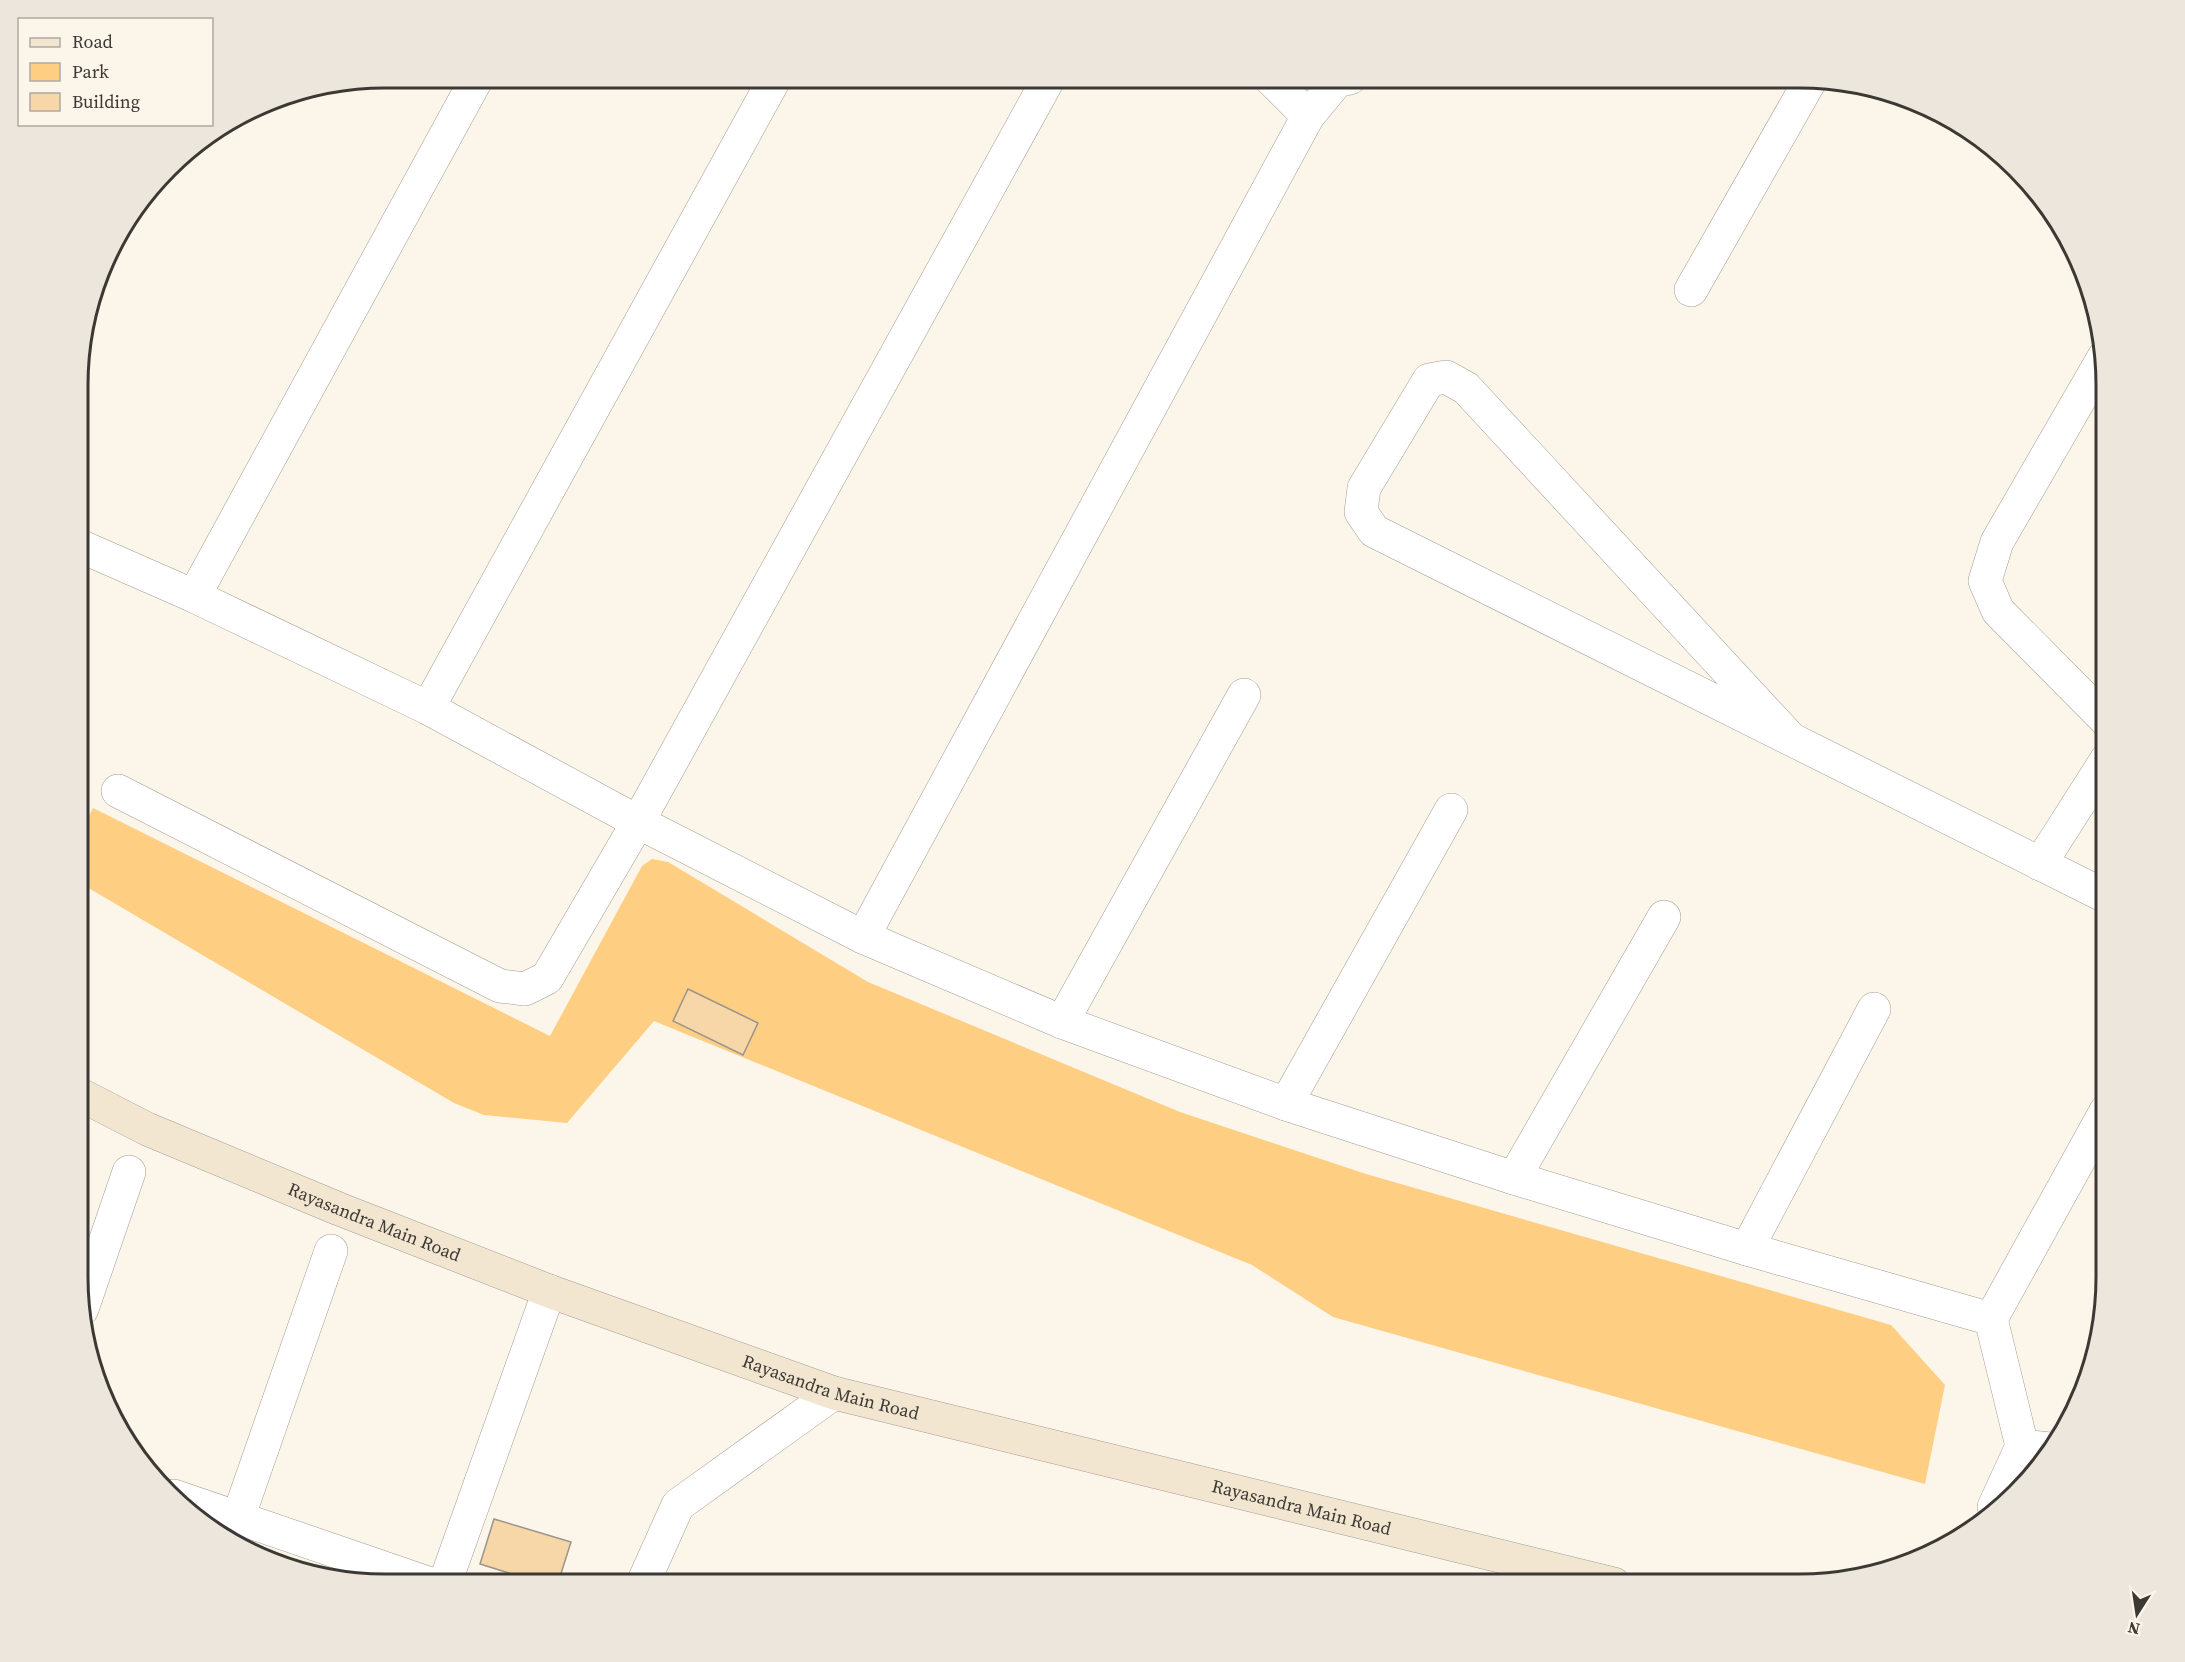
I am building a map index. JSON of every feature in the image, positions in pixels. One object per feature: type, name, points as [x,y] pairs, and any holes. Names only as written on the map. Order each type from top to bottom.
[{"type":"street","points":[[194,596],[472,88]]},
{"type":"street","points":[[428,708],[769,88]]},
{"type":"street","points":[[118,791],[500,986],[525,989],[547,978],[638,822],[1043,88]]},
{"type":"street","points":[[1280,88],[1308,116]]},
{"type":"street","points":[[863,937],[1308,116],[1331,88]]},
{"type":"street","points":[[1690,290],[1806,88]]},
{"type":"street","points":[[2096,371],[1997,542],[1985,581],[1998,611],[2096,710]]},
{"type":"street","points":[[1790,738],[1467,388],[1446,377],[1429,380],[1364,488],[1361,512],[1374,531],[2096,892]]},
{"type":"street","points":[[88,550],[194,596],[428,708],[638,822],[863,937],[1062,1022],[1286,1104],[1514,1178],[1747,1249],[1991,1319]]},
{"type":"street","points":[[1062,1022],[1244,695]]},
{"type":"street","points":[[2040,864],[2096,776]]},
{"type":"street","points":[[1286,1104],[1451,810]]},
{"type":"street","points":[[1514,1178],[1664,917]]},
{"type":"street","points":[[1747,1249],[1874,1008]]},
{"type":"street","name":"Rayasandra Main Road","points":[[88,1098],[157,1133],[549,1291],[834,1393],[1573,1574]]},
{"type":"street","points":[[2005,1491],[2036,1447],[1991,1319],[2096,1129]]},
{"type":"street","points":[[89,1290],[129,1172]]},
{"type":"street","points":[[235,1528],[331,1251]]},
{"type":"street","points":[[448,1574],[549,1291]]},
{"type":"street","points":[[647,1574],[678,1505],[834,1393]]},
{"type":"street","points":[[206,1513],[235,1528],[396,1574]]},
{"type":"green space","points":[[93,808],[550,1036],[642,866],[652,859],[668,862],[868,982],[1180,1112],[1366,1174],[1891,1325],[1945,1385],[1925,1484],[1333,1317],[1252,1265],[654,1021],[567,1123],[484,1115],[454,1103],[88,888],[88,818]]},
{"type":"building","points":[[688,989],[758,1023],[743,1055],[673,1021]]},
{"type":"building","points":[[494,1519],[571,1542],[561,1574],[512,1574],[480,1564]]}]
